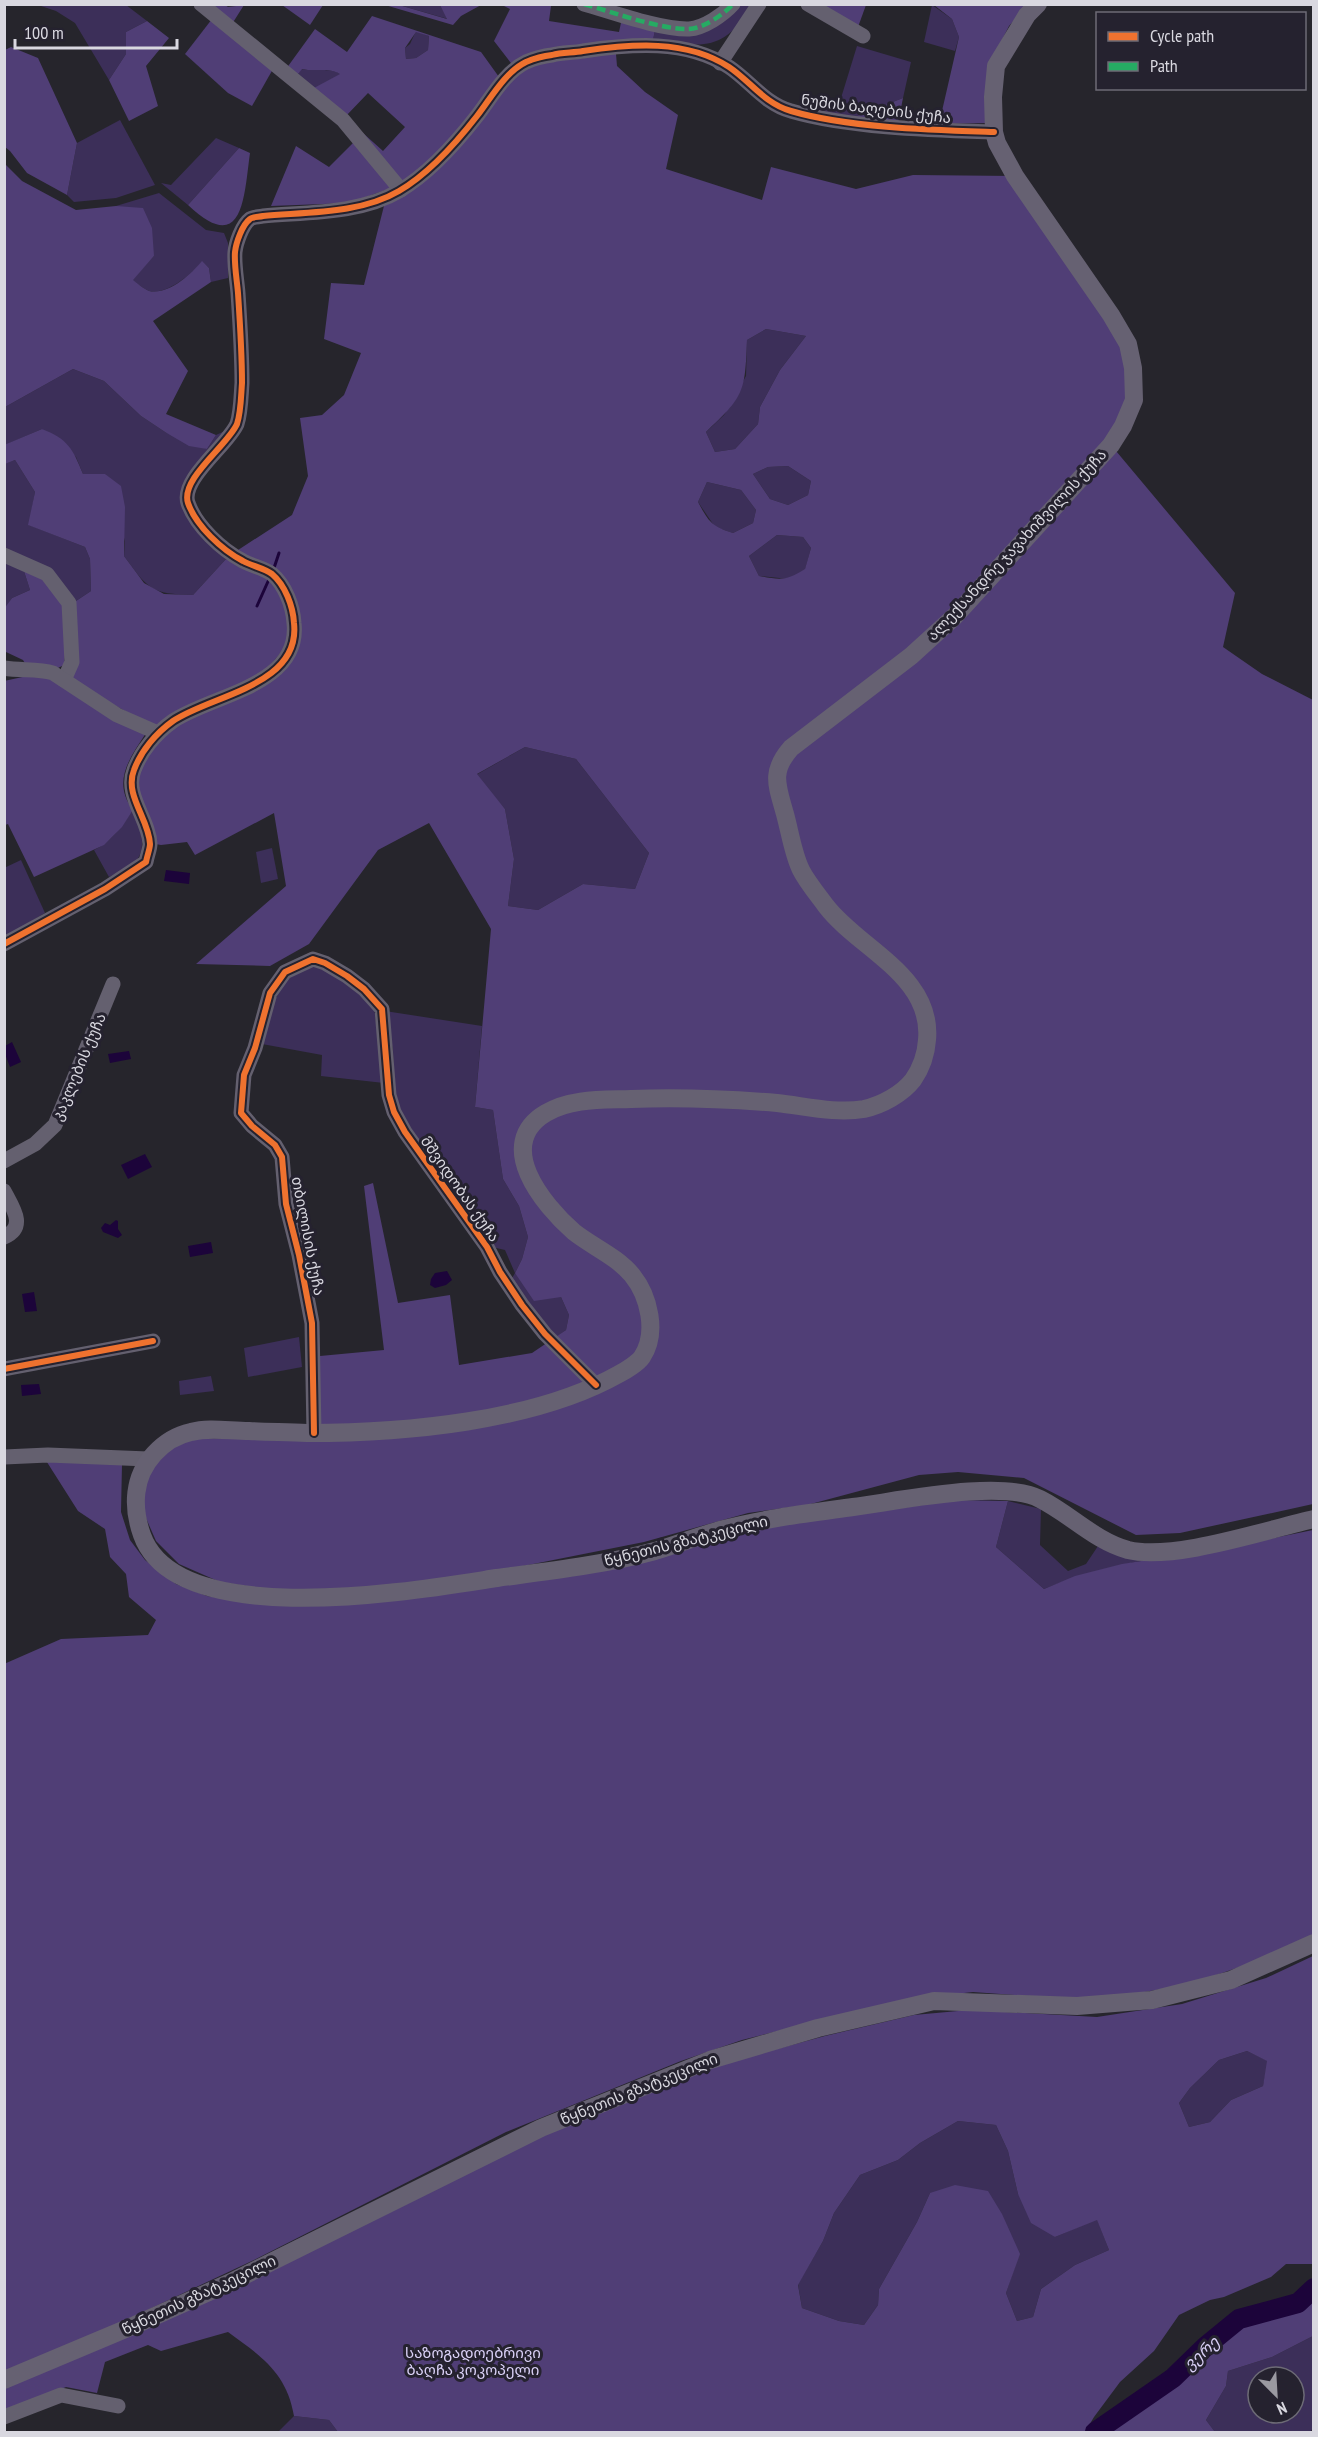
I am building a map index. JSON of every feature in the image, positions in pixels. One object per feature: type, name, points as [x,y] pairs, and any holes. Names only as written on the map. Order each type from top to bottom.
[{"type":"main road","points":[[994,132],[993,97],[996,66],[1027,15],[1038,4]]},
{"type":"main road","name":"ალექსანდრე ჯავახიშვილის ქუჩა","points":[[148,1459],[180,1433],[201,1430],[314,1433],[387,1430],[504,1416],[553,1402],[627,1370],[642,1357],[651,1332],[647,1301],[637,1281],[618,1262],[575,1233],[548,1204],[529,1175],[522,1156],[523,1139],[532,1124],[548,1111],[569,1104],[595,1100],[693,1097],[829,1109],[863,1109],[886,1101],[904,1090],[919,1072],[927,1052],[928,1024],[915,990],[895,969],[832,914],[801,870],[777,782],[777,764],[799,742],[911,656],[955,616],[1110,445],[1123,426],[1134,400],[1133,368],[1128,344],[1111,315],[1015,176],[997,143],[994,132]]},
{"type":"main road","name":"წყნეთის გზატკეცილი","points":[[148,1459],[136,1490],[136,1512],[151,1554],[174,1574],[198,1583],[236,1593],[276,1597],[323,1598],[384,1594],[527,1574],[652,1552],[725,1529],[799,1514],[1001,1490],[1023,1492],[1041,1499],[1102,1540],[1132,1551],[1177,1551],[1314,1519]]},
{"type":"main road","name":"წყნეთის გზატკეცილი","points":[[4,2380],[231,2282],[532,2133],[710,2060],[818,2028],[934,2001],[1077,2006],[1152,2000],[1231,1980],[1314,1943]]},
{"type":"street","points":[[201,4],[343,120],[401,190]]},
{"type":"street","points":[[584,4],[654,23],[690,29],[716,18],[734,4]]},
{"type":"street","points":[[720,63],[759,4]]},
{"type":"street","points":[[808,4],[863,36]]},
{"type":"street","name":"ნუშის ბაღების ქუჩა","points":[[4,944],[105,889],[146,862],[150,843],[133,794],[133,772],[146,748],[158,733],[174,720],[256,683],[278,667],[292,647],[294,624],[283,586],[271,574],[227,552],[202,525],[190,509],[187,499],[189,490],[201,469],[237,424],[241,399],[242,353],[235,251],[242,231],[250,219],[358,207],[386,198],[401,190],[447,151],[507,77],[524,63],[553,54],[612,47],[650,45],[683,50],[720,63],[729,67],[760,94],[789,111],[865,123],[994,132]]},
{"type":"street","points":[[4,555],[46,574],[69,603],[72,662],[64,680]]},
{"type":"street","points":[[4,668],[30,672],[41,669],[53,673],[117,715],[158,733]]},
{"type":"street","name":"თბილისის ქუჩა","points":[[314,1433],[313,1341],[310,1305],[286,1204],[282,1157],[275,1144],[252,1126],[241,1113],[244,1075],[255,1048],[270,993],[285,972],[313,959],[325,963],[364,989],[382,1009]]},
{"type":"street","name":"კაკლების ქუჩა","points":[[4,1161],[35,1144],[56,1125],[113,984]]},
{"type":"street","name":"მშვიდობას ქუჩა","points":[[382,1009],[389,1095],[394,1112],[405,1132],[483,1240],[522,1305],[545,1334],[596,1385]]},
{"type":"street","points":[[4,1191],[18,1221],[12,1234],[4,1237]]},
{"type":"street","points":[[4,1370],[153,1341]]},
{"type":"street","points":[[4,1457],[48,1455],[148,1459]]},
{"type":"street","points":[[4,2417],[61,2395],[118,2406]]},
{"type":"shaded area","points":[[38,5],[126,5],[147,21],[126,32],[126,54],[109,80],[75,23],[56,11]]},
{"type":"shaded area","points":[[399,5],[440,5],[448,19]]},
{"type":"shaded area","points":[[737,5],[755,5],[743,20],[722,39],[700,44],[653,40],[656,25],[692,31]]},
{"type":"shaded area","points":[[932,5],[952,19],[959,37],[955,51],[924,42]]},
{"type":"shaded area","points":[[416,31],[429,36],[428,50],[416,58],[406,59],[405,48],[410,44]]},
{"type":"shaded area","points":[[857,46],[911,62],[903,98],[852,118],[822,113],[811,107],[837,111]]},
{"type":"shaded area","points":[[301,69],[332,71],[341,74],[314,89],[298,74]]},
{"type":"shaded area","points":[[120,120],[155,185],[116,198],[74,202],[67,195],[77,143]]},
{"type":"shaded area","points":[[216,138],[239,148],[188,205],[161,183],[171,185]]},
{"type":"shaded area","points":[[159,193],[206,230],[224,233],[228,243],[228,278],[211,282],[209,268],[202,262],[185,278],[164,290],[149,291],[132,280],[154,256],[116,206]]},
{"type":"shaded area","points":[[766,329],[806,336],[780,370],[760,407],[758,424],[735,449],[715,452],[706,432],[724,415],[746,376],[747,340]]},
{"type":"shaded area","points":[[73,369],[104,381],[141,416],[165,432],[207,449],[216,435],[227,430],[186,488],[226,559],[193,595],[168,593],[152,588],[145,583],[124,556],[125,541],[105,474],[83,474],[76,457],[42,429],[5,445],[5,407]]},
{"type":"shaded area","points":[[15,460],[35,492],[29,525],[85,547],[90,559],[91,591],[76,601],[52,571],[5,550],[4,464]]},
{"type":"shaded area","points":[[788,466],[811,481],[808,495],[788,505],[770,499],[753,474],[768,467]]},
{"type":"shaded area","points":[[707,482],[741,490],[756,510],[753,523],[733,533],[715,527],[698,502]]},
{"type":"shaded area","points":[[777,535],[803,537],[811,548],[805,570],[789,579],[759,576],[749,556]]},
{"type":"shaded area","points":[[5,559],[23,568],[30,590],[12,598],[5,609]]},
{"type":"shaded area","points":[[525,747],[576,759],[649,853],[635,889],[583,884],[538,910],[508,906],[514,859],[505,809],[476,775]]},
{"type":"shaded area","points":[[133,810],[142,837],[139,858],[125,869],[109,877],[94,850],[111,838]]},
{"type":"shaded area","points":[[272,848],[278,879],[261,883],[256,852]]},
{"type":"shaded area","points":[[21,860],[45,913],[5,937],[4,868]]},
{"type":"shaded area","points":[[166,870],[190,873],[189,884],[164,881]]},
{"type":"shaded area","points":[[305,966],[316,967],[335,974],[374,1007],[384,1083],[321,1076],[322,1055],[262,1044],[271,1010],[280,990],[286,981]]},
{"type":"shaded area","points":[[385,1011],[482,1026],[475,1107],[493,1110],[503,1179],[519,1206],[528,1237],[522,1259],[515,1273],[505,1250],[492,1247],[400,1112],[394,1084],[393,1050]]},
{"type":"shaded area","points":[[12,1042],[21,1062],[10,1067],[5,1054],[5,1046]]},
{"type":"shaded area","points":[[129,1051],[131,1059],[110,1063],[108,1054]]},
{"type":"shaded area","points":[[145,1154],[152,1167],[128,1179],[121,1165]]},
{"type":"shaded area","points":[[116,1220],[122,1235],[118,1238],[103,1232],[101,1228],[105,1223],[110,1225]]},
{"type":"shaded area","points":[[211,1242],[213,1253],[190,1257],[188,1246]]},
{"type":"shaded area","points":[[447,1271],[452,1280],[446,1285],[435,1288],[430,1285],[435,1273]]},
{"type":"shaded area","points":[[515,1273],[561,1297],[569,1315],[566,1330],[555,1338],[511,1280]]},
{"type":"shaded area","points":[[34,1292],[37,1311],[25,1312],[22,1294]]},
{"type":"shaded area","points":[[299,1337],[302,1367],[248,1377],[244,1348]]},
{"type":"shaded area","points":[[211,1376],[214,1391],[180,1395],[179,1381]]},
{"type":"shaded area","points":[[39,1384],[41,1394],[22,1396],[21,1385]]},
{"type":"shaded area","points":[[1008,1501],[1041,1509],[1040,1545],[1068,1571],[1086,1564],[1098,1546],[1162,1557],[1102,1570],[1044,1589],[996,1547]]},
{"type":"shaded area","points":[[1247,2051],[1268,2061],[1263,2086],[1231,2100],[1210,2122],[1189,2127],[1179,2103],[1190,2088],[1219,2060]]},
{"type":"shaded area","points":[[958,2121],[996,2125],[1008,2151],[1018,2194],[1055,2237],[1097,2219],[1109,2250],[1075,2265],[1041,2289],[1033,2317],[1017,2321],[1006,2293],[1019,2254],[930,2193],[917,2222],[879,2289],[878,2305],[864,2325],[839,2321],[802,2308],[798,2284],[823,2241],[834,2213],[860,2175],[898,2160],[920,2143]]},
{"type":"shaded area","points":[[1313,2336],[1314,2427],[1310,2432],[1215,2432],[1206,2420],[1226,2386],[1228,2371],[1246,2365],[1246,2425],[1306,2425],[1306,2365],[1247,2365],[1272,2357]]},
{"type":"shaded area","points":[[294,2416],[329,2420],[338,2432],[278,2432]]},
{"type":"green space","points":[[208,5],[228,7],[244,5],[232,24]]},
{"type":"green space","points":[[282,5],[323,5],[310,25]]},
{"type":"green space","points":[[385,5],[399,5],[447,19],[440,5],[481,5],[461,16],[453,25]]},
{"type":"green space","points":[[502,5],[551,6],[549,21],[619,32],[622,18],[656,25],[653,40],[514,67],[494,41],[510,9]]},
{"type":"green space","points":[[822,5],[866,5],[858,27]]},
{"type":"green space","points":[[934,5],[1028,5],[1009,26],[996,52],[989,123],[939,124],[959,37],[952,19]]},
{"type":"green space","points":[[372,16],[481,52],[499,77],[449,144],[401,185],[286,69],[315,29],[347,52]],"holes":[[[416,32],[429,36],[428,50],[416,58],[406,59],[405,48]],[[302,69],[331,71],[340,74],[314,88],[298,74]],[[368,93],[405,127],[383,151],[345,117]]]},
{"type":"green space","points":[[212,19],[273,69],[252,106],[228,93],[185,54]]},
{"type":"green space","points":[[147,21],[169,38],[146,66],[158,106],[129,121],[109,80],[126,54],[126,32]]},
{"type":"green space","points":[[11,47],[38,58],[77,143],[67,195],[27,173],[5,147],[5,50]]},
{"type":"green space","points":[[580,52],[616,54],[617,66],[645,92],[678,115],[666,169],[762,200],[771,167],[856,189],[913,175],[1015,176],[1111,315],[1128,344],[1133,368],[1134,400],[1123,426],[1111,445],[1235,593],[1223,647],[1262,674],[1313,700],[1313,1504],[1180,1533],[1136,1535],[1024,1478],[958,1472],[919,1475],[807,1505],[748,1513],[644,1542],[452,1580],[349,1592],[285,1592],[220,1582],[179,1564],[156,1541],[142,1509],[144,1478],[154,1457],[190,1438],[257,1439],[408,1431],[494,1421],[530,1413],[605,1386],[620,1374],[562,1399],[495,1417],[435,1426],[314,1433],[320,1356],[384,1350],[364,1186],[373,1183],[398,1303],[450,1295],[459,1365],[532,1353],[566,1330],[569,1315],[561,1297],[534,1301],[515,1273],[522,1259],[528,1237],[519,1206],[503,1179],[493,1110],[475,1107],[491,929],[429,823],[378,850],[309,944],[270,966],[196,964],[286,886],[274,813],[195,855],[187,842],[161,845],[150,843],[137,809],[132,782],[133,773],[143,753],[158,734],[177,720],[198,709],[263,679],[280,665],[292,647],[294,618],[285,590],[272,576],[247,562],[235,552],[292,515],[308,476],[300,418],[322,415],[344,395],[361,353],[324,339],[331,283],[364,285],[386,198],[412,182],[447,151],[510,75],[523,64],[536,58]],"holes":[[[766,329],[806,336],[780,370],[760,407],[758,424],[735,449],[715,452],[706,432],[728,410],[740,392],[745,372],[747,340]],[[788,466],[811,481],[808,495],[788,505],[770,499],[753,474],[768,467]],[[707,482],[741,490],[756,510],[753,523],[733,533],[711,522],[698,502]],[[777,535],[803,537],[811,548],[805,569],[798,573],[788,578],[759,576],[749,556]],[[525,747],[576,759],[649,853],[635,889],[583,884],[538,910],[508,906],[514,859],[505,809],[477,774]]]},
{"type":"green space","points":[[903,98],[898,123],[852,118]]},
{"type":"green space","points":[[356,140],[394,187],[349,203],[271,206],[296,146],[329,167]]},
{"type":"green space","points":[[239,148],[250,153],[243,202],[238,215],[231,223],[220,225],[206,220],[188,205]]},
{"type":"green space","points":[[5,164],[22,181],[76,210],[116,206],[143,208],[152,228],[154,256],[133,280],[147,290],[157,291],[171,287],[185,278],[202,261],[209,268],[211,282],[153,321],[188,371],[166,414],[216,435],[207,449],[189,446],[165,432],[141,416],[104,381],[73,369],[5,407]]},
{"type":"green space","points":[[42,429],[64,441],[76,458],[83,474],[105,474],[121,486],[125,507],[124,556],[144,583],[164,594],[193,595],[226,559],[267,577],[286,602],[289,643],[262,675],[154,727],[69,680],[76,664],[76,601],[91,591],[90,559],[85,547],[28,525],[35,492],[15,460],[5,464],[4,445]]},
{"type":"green space","points":[[23,568],[45,578],[61,597],[65,607],[66,653],[64,665],[58,668],[26,665],[23,660],[6,652],[4,609],[12,598],[30,590]]},
{"type":"green space","points":[[41,673],[146,733],[125,771],[124,790],[133,810],[122,827],[104,845],[34,877],[8,824],[5,825],[4,681]]},
{"type":"green space","points":[[45,1459],[122,1464],[121,1512],[130,1540],[145,1560],[176,1584],[207,1596],[237,1601],[316,1604],[763,1528],[956,1500],[1008,1501],[996,1547],[1044,1589],[1075,1576],[1122,1564],[1230,1547],[1313,1530],[1313,1935],[1260,1960],[1190,1984],[1122,1996],[1057,1998],[973,1992],[902,2000],[742,2040],[681,2061],[506,2132],[254,2260],[94,2335],[5,2373],[4,1664],[61,1639],[148,1635],[156,1620],[129,1597],[126,1574],[110,1557],[105,1529],[78,1511]]},
{"type":"green space","name":"საზოგადოებრივი ბაღჩა კოკოპელი","points":[[1313,1956],[1313,2264],[1286,2264],[1271,2277],[1224,2297],[1210,2300],[1179,2315],[1154,2351],[1120,2382],[1085,2432],[338,2432],[329,2420],[294,2416],[291,2401],[279,2377],[262,2358],[228,2332],[161,2351],[148,2345],[105,2362],[97,2393],[66,2387],[5,2412],[5,2386],[534,2137],[688,2073],[914,2015],[969,2010],[1097,2017],[1182,2004],[1266,1978]],"holes":[[[1247,2051],[1267,2061],[1263,2086],[1231,2100],[1210,2122],[1189,2127],[1179,2103],[1190,2088],[1219,2060]],[[958,2121],[996,2125],[1008,2151],[1018,2194],[1031,2223],[1055,2237],[1097,2220],[1109,2250],[1075,2265],[1041,2289],[1033,2317],[1017,2321],[1006,2293],[1020,2254],[1002,2214],[988,2191],[955,2185],[930,2193],[917,2222],[879,2289],[878,2305],[864,2325],[839,2321],[802,2308],[798,2285],[823,2241],[834,2213],[860,2175],[898,2160],[920,2143]]]},
{"type":"green space","points":[[1313,2297],[1313,2336],[1272,2357],[1228,2371],[1226,2386],[1206,2420],[1215,2432],[1106,2432],[1115,2422],[1181,2380],[1223,2337],[1265,2314],[1297,2308]]},
{"type":"waterway","points":[[274,568],[279,553]]},
{"type":"waterway","points":[[257,606],[270,577]]},
{"type":"waterway","name":"ვერე","points":[[1095,2432],[1173,2378],[1206,2346],[1239,2319],[1298,2303],[1314,2288]]},
{"type":"marked path","points":[[584,4],[651,24],[678,29],[701,26],[713,20],[733,4]]},
{"type":"cycle path","points":[[4,944],[105,889],[146,862],[150,846],[149,835],[132,789],[134,770],[145,749],[173,721],[269,675],[283,661],[292,644],[293,616],[288,596],[281,584],[269,572],[243,561],[218,544],[203,529],[192,512],[187,494],[198,473],[237,424],[242,372],[235,252],[244,225],[250,219],[350,208],[384,199],[399,191],[432,166],[451,147],[511,72],[529,61],[560,53],[639,46],[677,48],[712,58],[729,67],[765,98],[791,111],[865,125],[994,132]]},
{"type":"cycle path","points":[[314,1433],[312,1323],[299,1255],[286,1204],[282,1157],[275,1145],[252,1126],[241,1113],[244,1075],[255,1048],[270,993],[285,972],[313,959],[347,976],[364,989],[382,1009],[389,1095],[394,1112],[405,1132],[487,1247],[522,1305],[545,1334],[596,1385]]},
{"type":"cycle path","points":[[4,1369],[153,1341]]}]
